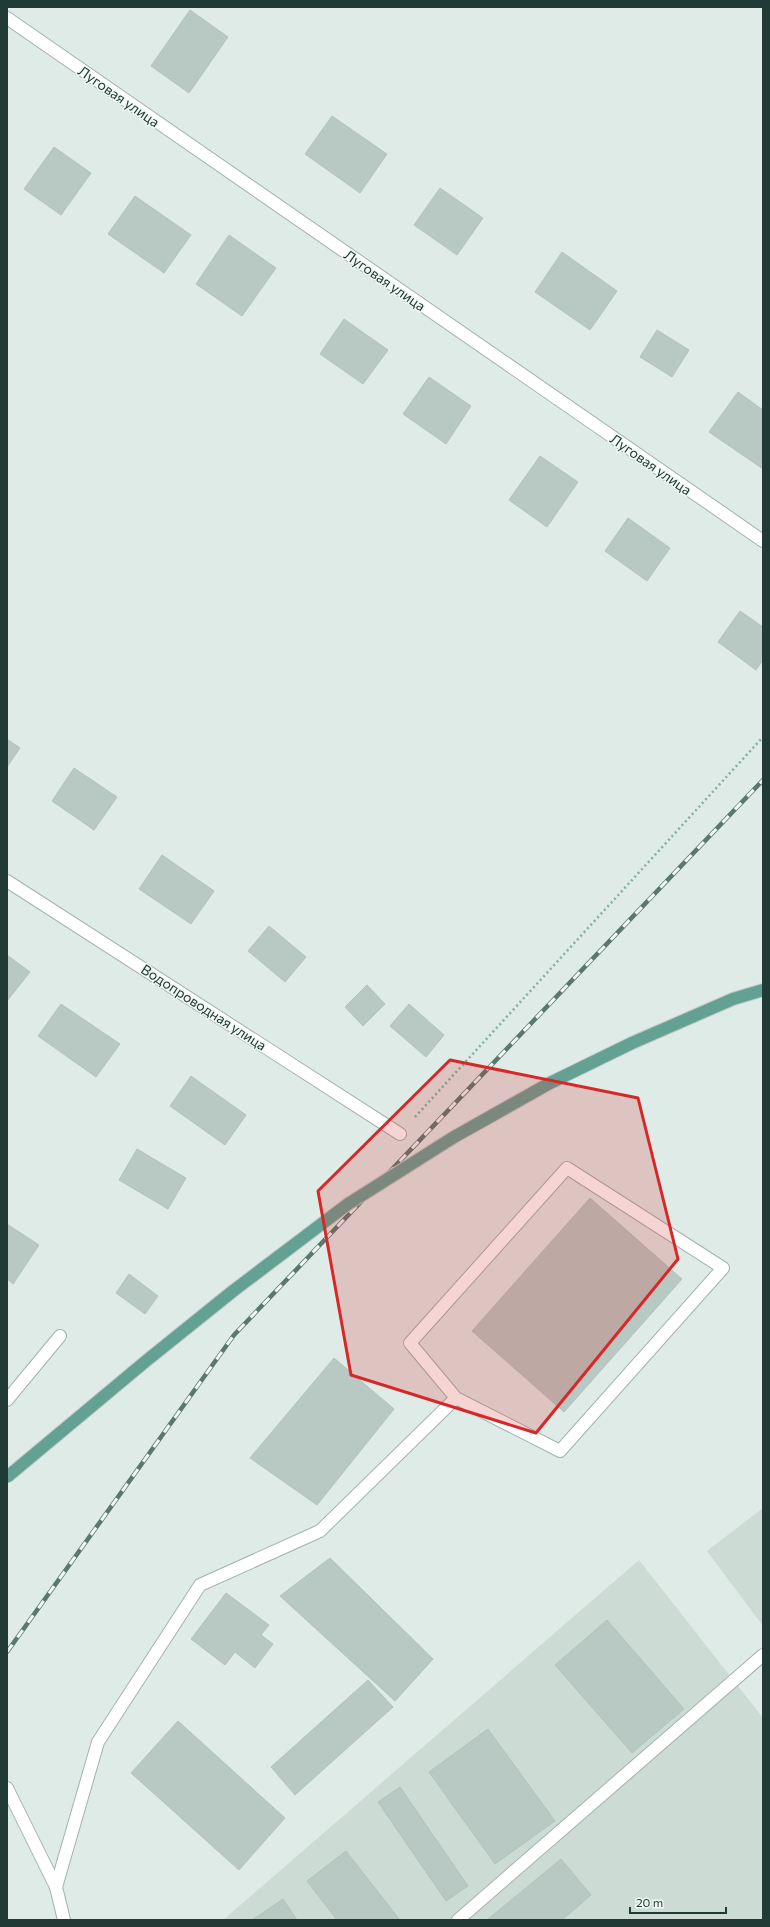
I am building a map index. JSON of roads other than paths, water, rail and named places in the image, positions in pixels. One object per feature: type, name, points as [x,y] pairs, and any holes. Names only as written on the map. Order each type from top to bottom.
[{"type":"main road","points":[[7,1478],[146,1361],[233,1291],[348,1204],[454,1137],[550,1083],[639,1039],[733,998],[763,990]]},
{"type":"street","name":"Луговая улица","points":[[7,18],[763,541]]},
{"type":"street","name":"Водопроводная улица","points":[[7,881],[400,1134]]},
{"type":"street","points":[[567,1168],[723,1268],[560,1452],[456,1398],[410,1343],[567,1168]]},
{"type":"street","points":[[7,1400],[60,1336]]},
{"type":"street","points":[[56,1887],[98,1742],[200,1585],[320,1531],[456,1398]]},
{"type":"street","points":[[458,1920],[763,1655]]},
{"type":"street","points":[[7,1788],[56,1887],[64,1920]]},
{"type":"railway","points":[[7,1652],[234,1335],[763,780]]}]
